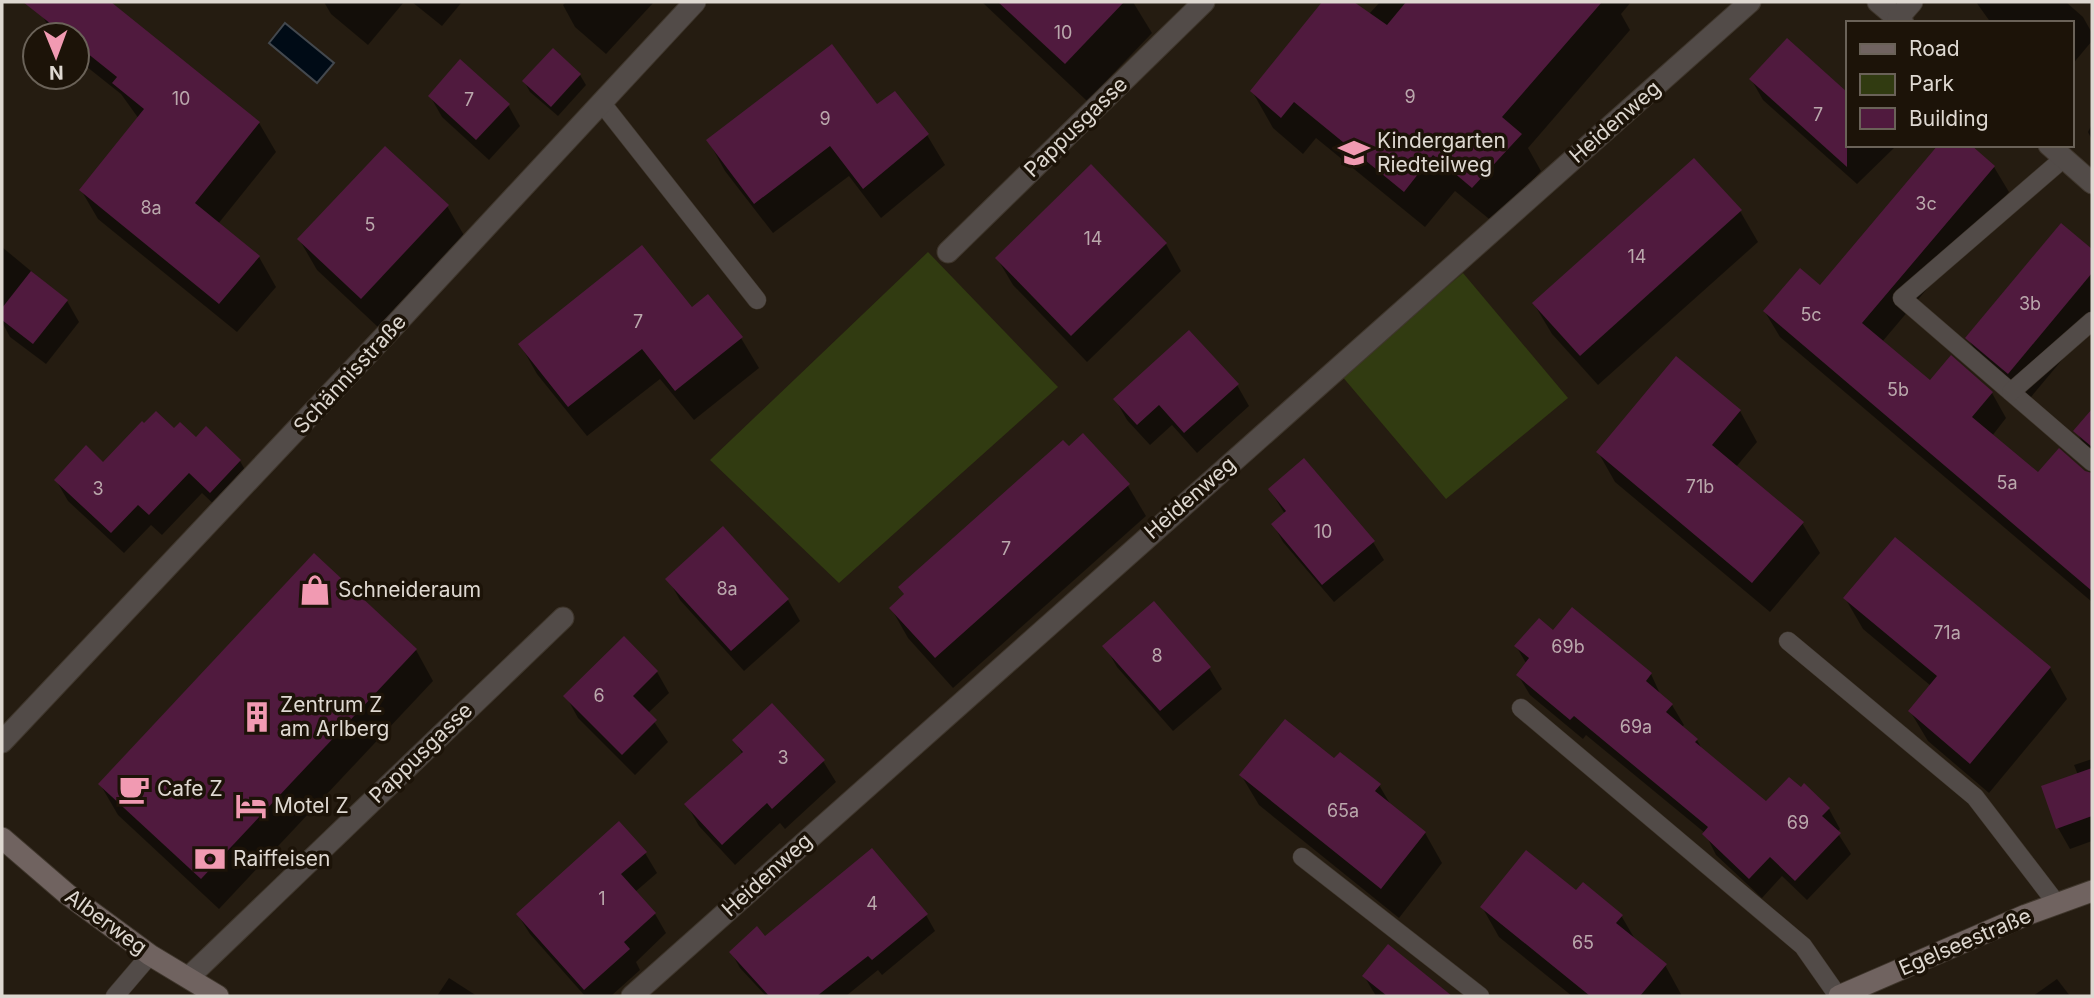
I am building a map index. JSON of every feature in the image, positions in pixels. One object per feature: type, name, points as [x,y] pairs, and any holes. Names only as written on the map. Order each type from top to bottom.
[{"type":"street","name":"Schännisstraße","points":[[2,742],[695,2]]},
{"type":"street","name":"Pappusgasse","points":[[948,252],[1204,2]]},
{"type":"street","name":"Heidenweg","points":[[632,996],[1750,2]]},
{"type":"street","points":[[1878,2],[1900,20],[1912,2]]},
{"type":"street","points":[[2056,152],[2092,183]]},
{"type":"street","name":"Pappusgasse","points":[[189,977],[563,618]]},
{"type":"street","name":"Alberweg","points":[[2,838],[67,894],[150,955],[218,996]]},
{"type":"street","name":"Egelseestraße","points":[[1838,996],[2092,891]]},
{"type":"lane","points":[[601,102],[757,300]]},
{"type":"lane","points":[[2056,152],[1902,298],[2092,462]]},
{"type":"lane","points":[[2011,392],[2092,321]]},
{"type":"lane","points":[[1788,641],[1975,797],[2057,904]]},
{"type":"lane","points":[[1521,708],[1803,946],[1838,996]]},
{"type":"lane","points":[[1302,857],[1480,996]]},
{"type":"lane","points":[[114,996],[150,955]]},
{"type":"green space","points":[[928,252],[1058,387],[839,583],[710,460]]},
{"type":"green space","points":[[1463,273],[1568,398],[1446,499],[1341,375]]},
{"type":"shaded area","points":[[285,23],[334,63],[317,83],[269,43]]},
{"type":"building","points":[[23,2],[111,2],[260,122],[195,203],[260,256],[219,304],[79,190],[144,109],[112,83],[117,77],[91,56],[91,21],[47,21]]},
{"type":"building","points":[[998,2],[1124,2],[1065,64]]},
{"type":"building","points":[[1322,2],[1354,2],[1387,25],[1406,2],[1602,2],[1502,117],[1522,134],[1472,188],[1433,155],[1404,192],[1294,102],[1281,118],[1250,91]]},
{"type":"building","points":[[1787,38],[1846,91],[1847,167],[1749,79]]},
{"type":"building","points":[[832,44],[877,104],[895,91],[929,134],[863,189],[830,146],[754,204],[706,140]]},
{"type":"building","points":[[553,48],[581,74],[551,107],[522,81]]},
{"type":"building","points":[[460,59],[510,104],[476,140],[428,96]]},
{"type":"building","points":[[385,146],[449,205],[361,299],[297,239]]},
{"type":"building","points":[[1936,147],[1973,147],[1995,166],[1862,323],[1930,380],[1951,355],[1993,392],[1972,417],[2038,472],[2059,448],[2085,471],[2092,473],[2092,591],[1763,311],[1800,268],[1820,285]]},
{"type":"building","points":[[1694,158],[1742,210],[1580,356],[1532,303]]},
{"type":"building","points":[[1091,164],[1167,243],[1071,336],[995,258]]},
{"type":"building","points":[[2061,223],[2092,249],[2092,273],[2008,374],[1965,338]]},
{"type":"building","points":[[642,245],[692,307],[708,294],[743,337],[675,391],[642,349],[568,407],[518,344]]},
{"type":"building","points":[[31,271],[68,300],[33,344],[2,320],[2,308]]},
{"type":"building","points":[[1189,330],[1239,384],[1184,433],[1159,405],[1137,425],[1113,399]]},
{"type":"building","points":[[1676,356],[1741,410],[1712,445],[1804,522],[1752,583],[1596,452]]},
{"type":"building","points":[[2092,409],[2092,447],[2073,431]]},
{"type":"building","points":[[156,411],[174,428],[180,422],[196,437],[206,426],[241,460],[210,493],[189,473],[149,515],[138,505],[111,533],[54,480],[86,445],[103,462],[142,421],[144,423]]},
{"type":"building","points":[[1083,433],[1130,484],[935,658],[889,608],[904,594],[898,587],[1063,440],[1069,446]]},
{"type":"building","points":[[1304,458],[1375,541],[1322,585],[1271,524],[1286,511],[1268,489]]},
{"type":"building","points":[[723,526],[789,599],[731,651],[665,579]]},
{"type":"building","points":[[1895,537],[2051,667],[1970,764],[1908,711],[1937,676],[1843,598]]},
{"type":"building","name":"Zentrum Z am Arlberg","points":[[314,553],[417,649],[201,879],[98,784]]},
{"type":"building","points":[[1154,601],[1211,667],[1160,711],[1102,646]]},
{"type":"building","points":[[1572,607],[1652,673],[1646,681],[1673,704],[1666,712],[1698,739],[1695,742],[1766,801],[1789,777],[1801,787],[1804,783],[1830,808],[1822,816],[1841,833],[1795,881],[1770,857],[1749,879],[1702,834],[1708,827],[1574,716],[1570,720],[1516,675],[1529,658],[1514,646],[1539,618],[1553,630]]},
{"type":"building","points":[[624,636],[658,671],[633,696],[657,720],[622,755],[563,696]]},
{"type":"building","points":[[772,703],[825,760],[772,809],[767,803],[722,845],[684,804],[743,752],[732,740]]},
{"type":"building","points":[[1285,719],[1334,758],[1340,752],[1381,784],[1375,791],[1426,832],[1381,889],[1239,775]]},
{"type":"building","points":[[2092,768],[2092,816],[2056,829],[2041,786]]},
{"type":"building","points":[[619,821],[647,852],[621,874],[656,913],[624,942],[630,949],[584,990],[516,914]]},
{"type":"building","points":[[872,848],[928,914],[872,960],[868,956],[817,996],[769,996],[729,952],[757,926],[765,936]]},
{"type":"building","points":[[1526,850],[1576,890],[1583,882],[1623,915],[1616,923],[1667,964],[1640,996],[1590,996],[1480,907]]},
{"type":"building","points":[[1388,944],[1452,996],[1387,996],[1362,976]]},
{"type":"place","name":"Kindergarten Riedteilweg","points":[[1354,153]]},
{"type":"place","name":"Schneideraum","points":[[315,590]]},
{"type":"place","name":"Zentrum Z am Arlberg","points":[[257,717]]},
{"type":"place","name":"Cafe Z","points":[[134,789]]},
{"type":"place","name":"Motel Z","points":[[251,806]]},
{"type":"place","name":"Raiffeisen","points":[[210,859]]}]
